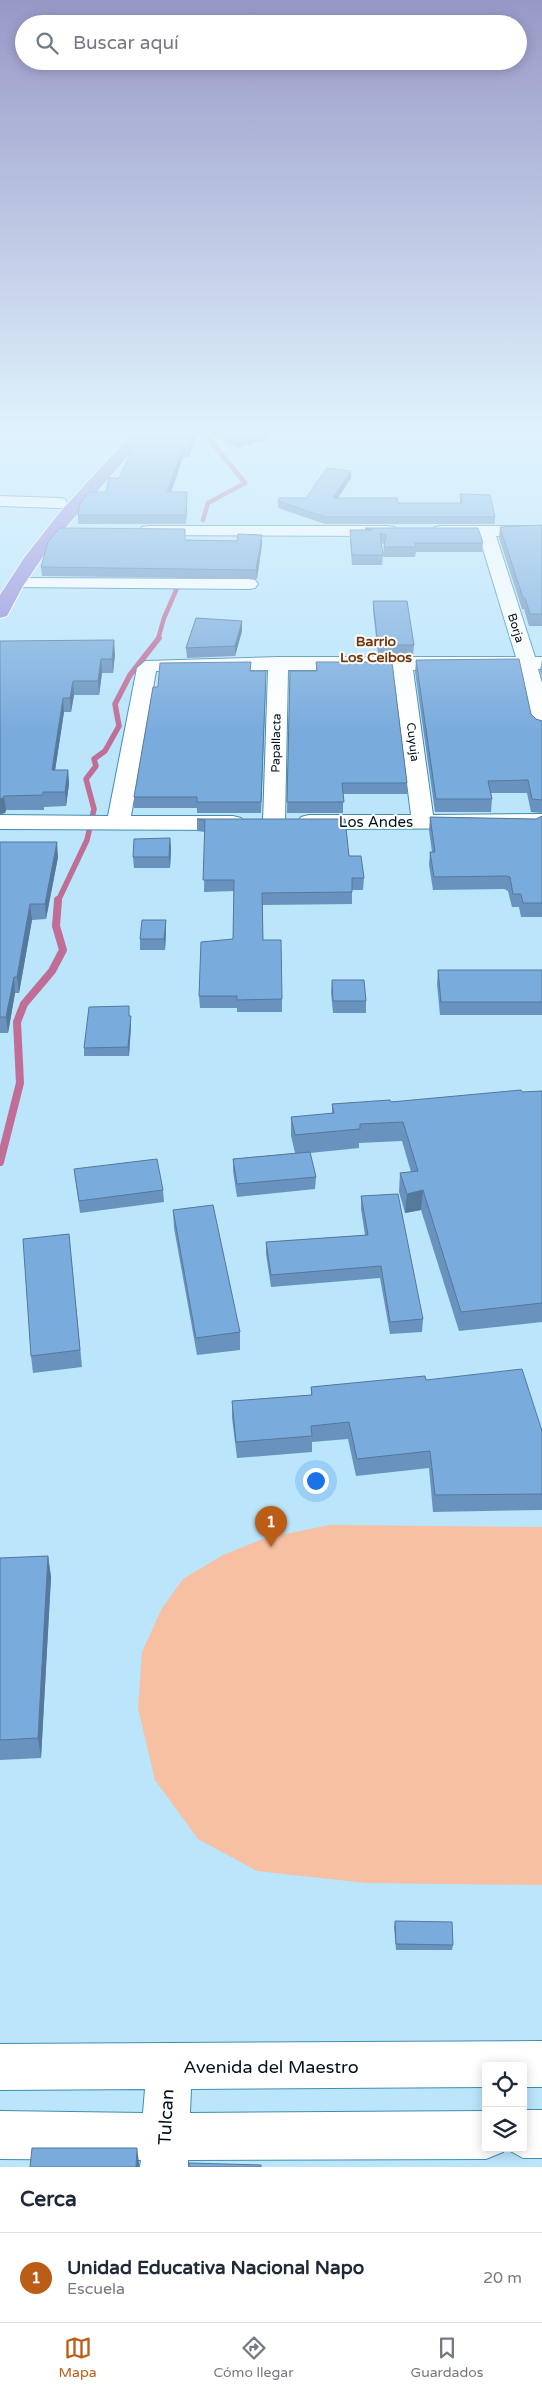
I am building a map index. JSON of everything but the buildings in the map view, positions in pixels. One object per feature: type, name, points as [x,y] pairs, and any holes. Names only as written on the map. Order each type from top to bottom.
[{"type":"highway","points":[[0,612],[8,581],[20,549],[36,530]]},
{"type":"highway","points":[[8,581],[52,531]]},
{"type":"street","points":[[52,531],[71,531]]},
{"type":"street","points":[[128,531],[408,531]]},
{"type":"street","points":[[427,531],[542,531]]},
{"type":"street","name":"Borja","points":[[486,531],[534,663],[542,726]]},
{"type":"street","points":[[8,581],[249,584]]},
{"type":"street","name":"Papallacta","points":[[274,822],[278,663]]},
{"type":"street","name":"Cuyuja","points":[[402,663],[423,822]]},
{"type":"street","points":[[115,823],[147,668],[152,664],[534,663]]},
{"type":"street","name":"Los Andes","points":[[0,822],[542,821]]},
{"type":"street","name":"Avenida del Maestro","points":[[0,2067],[542,2064]]},
{"type":"street","name":"Tulcan","points":[[165,2152],[168,2067]]},
{"type":"street","points":[[527,2134],[542,2134]]},
{"type":"street","points":[[0,2135],[165,2152],[482,2135]]},
{"type":"shaded area","points":[[330,1525],[542,1527],[542,1885],[366,1883],[257,1871],[198,1839],[155,1780],[138,1708],[142,1652],[162,1608],[183,1579],[223,1555],[265,1538]]},
{"type":"waterway","points":[[158,639],[164,618],[181,579]]},
{"type":"waterway","points":[[58,901],[87,840],[94,809],[86,779],[96,766],[94,759],[105,751],[119,726],[115,704],[130,675],[159,638]]},
{"type":"waterway","points":[[0,1162],[20,1083],[17,1022],[24,1004],[52,971],[63,950],[56,926],[58,900]]},
{"type":"place","name":"Unidad Educativa Nacional Napo","points":[[271,1547]]},
{"type":"district","name":"Barrio Los Ceibos","points":[[376,650]]}]
